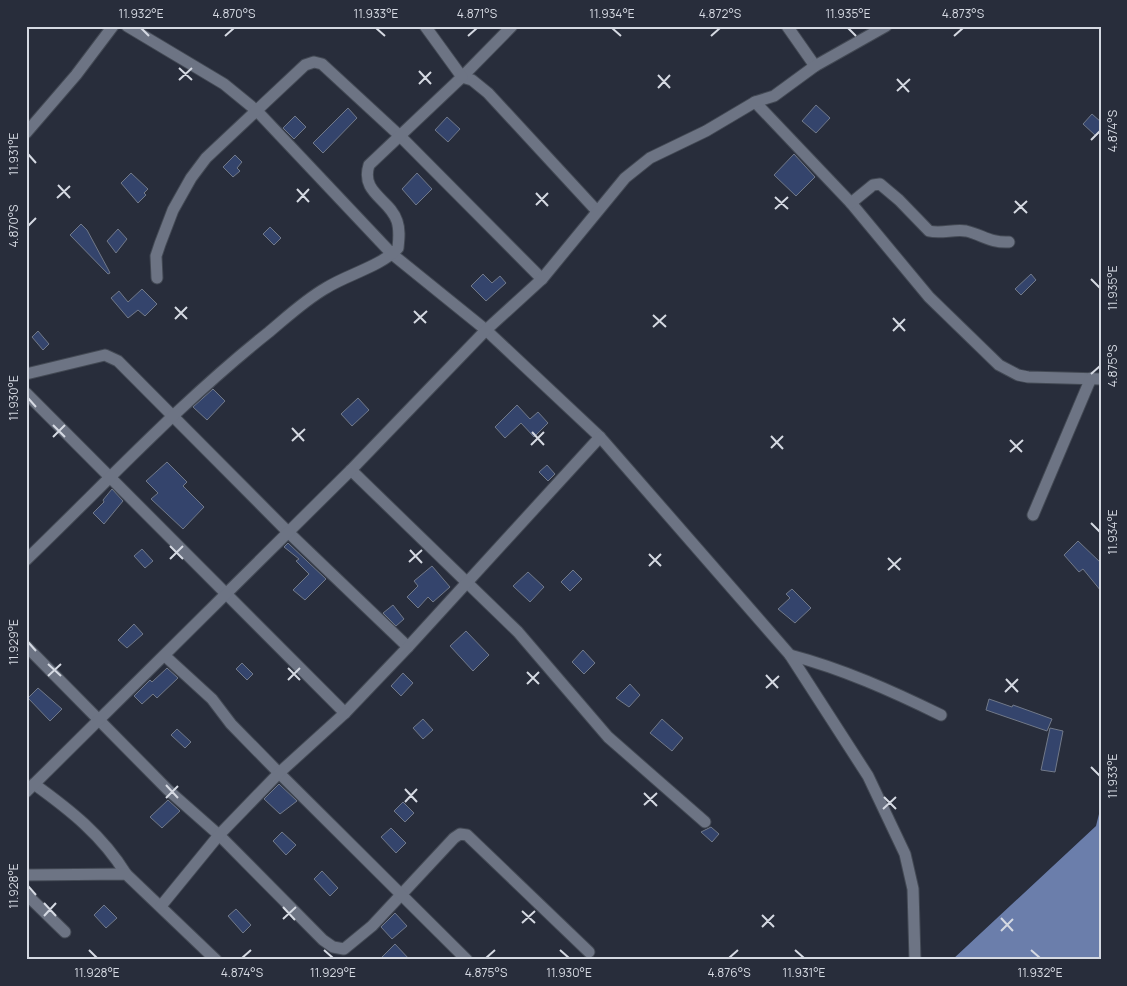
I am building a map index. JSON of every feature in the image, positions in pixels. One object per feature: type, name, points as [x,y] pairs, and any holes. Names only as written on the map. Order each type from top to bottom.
[{"type":"street","points":[[26,132],[76,75],[112,26]]},
{"type":"street","points":[[128,26],[224,84],[257,111],[392,254],[486,330],[600,437],[790,655],[868,776],[906,854],[913,889],[915,960]]},
{"type":"street","points":[[425,26],[462,76],[472,80],[488,93],[596,210]]},
{"type":"street","points":[[26,560],[112,478],[173,415],[233,360],[325,288],[392,254],[398,248],[400,234],[397,219],[370,187],[366,175],[369,165],[512,26]]},
{"type":"street","points":[[787,26],[815,66]]},
{"type":"street","points":[[216,960],[126,874],[109,848],[87,824],[30,788],[289,533],[486,330],[542,279],[596,210],[625,178],[650,158],[706,131],[755,102],[774,96],[815,66],[886,26]]},
{"type":"street","points":[[157,278],[156,256],[160,244],[173,210],[191,178],[206,158],[306,65],[314,62],[322,64],[400,136],[542,279]]},
{"type":"street","points":[[755,102],[851,202],[929,297],[999,365],[1018,375],[1028,377],[1096,378],[1033,515]]},
{"type":"street","points":[[851,202],[873,185],[880,184],[899,200],[929,231],[964,231],[980,235],[994,243],[1009,242]]},
{"type":"street","points":[[26,374],[105,355],[118,362],[289,533],[408,648]]},
{"type":"street","points":[[26,393],[345,712]]},
{"type":"street","points":[[161,906],[219,835],[279,773],[345,712],[408,648],[600,437]]},
{"type":"street","points":[[351,470],[518,632],[608,737],[704,822]]},
{"type":"street","points":[[26,646],[168,790],[219,835],[286,904],[333,947],[344,948],[372,926],[401,893],[460,834],[467,836],[589,952]]},
{"type":"street","points":[[790,655],[826,664],[941,715]]},
{"type":"street","points":[[165,656],[212,699],[232,724],[279,773],[467,960]]},
{"type":"street","points":[[26,875],[126,874]]},
{"type":"street","points":[[26,894],[65,932]]},
{"type":"water","points":[[1101,806],[1101,960],[952,960],[1096,826]]},
{"type":"building","points":[[816,105],[830,118],[816,133],[802,121]]},
{"type":"building","points":[[348,108],[357,118],[323,153],[313,143]]},
{"type":"building","points":[[1092,114],[1101,122],[1101,130],[1096,136],[1083,124]]},
{"type":"building","points":[[295,116],[306,127],[294,139],[283,128]]},
{"type":"building","points":[[447,117],[460,129],[448,142],[435,130]]},
{"type":"building","points":[[794,154],[815,177],[796,196],[774,175]]},
{"type":"building","points":[[235,155],[242,162],[237,168],[240,171],[233,177],[223,167]]},
{"type":"building","points":[[131,173],[148,189],[144,193],[146,195],[138,203],[121,183]]},
{"type":"building","points":[[417,173],[432,189],[416,205],[402,189]]},
{"type":"building","points":[[81,224],[87,230],[110,273],[108,274],[70,235]]},
{"type":"building","points":[[270,227],[281,238],[274,245],[263,234]]},
{"type":"building","points":[[118,229],[127,239],[116,253],[107,241]]},
{"type":"building","points":[[483,274],[492,283],[500,276],[506,283],[486,301],[471,286]]},
{"type":"building","points":[[1031,274],[1036,280],[1021,295],[1015,289]]},
{"type":"building","points":[[142,289],[157,304],[145,316],[138,310],[128,318],[111,298],[119,291],[128,302]]},
{"type":"building","points":[[38,331],[49,344],[43,350],[32,337]]},
{"type":"building","points":[[213,389],[225,401],[207,420],[193,407]]},
{"type":"building","points":[[358,398],[369,410],[352,426],[341,414]]},
{"type":"building","points":[[517,405],[530,419],[538,412],[548,423],[534,437],[521,423],[505,438],[495,427]]},
{"type":"building","points":[[167,462],[187,482],[183,486],[204,507],[183,529],[151,499],[158,493],[146,481]]},
{"type":"building","points":[[547,465],[555,474],[548,481],[539,472]]},
{"type":"building","points":[[112,489],[123,501],[104,524],[93,513],[104,502],[103,500]]},
{"type":"building","points":[[1078,541],[1101,563],[1101,591],[1083,569],[1079,572],[1064,555]]},
{"type":"building","points":[[288,543],[326,579],[305,600],[293,590],[309,574],[296,561],[299,559],[284,547]]},
{"type":"building","points":[[142,549],[153,561],[145,568],[134,556]]},
{"type":"building","points":[[432,566],[450,587],[433,602],[428,597],[418,608],[407,597],[418,586],[414,581]]},
{"type":"building","points":[[573,570],[582,579],[570,591],[561,582]]},
{"type":"building","points":[[528,572],[544,587],[530,602],[513,586]]},
{"type":"building","points":[[792,589],[811,608],[795,623],[778,609],[790,598],[786,594]]},
{"type":"building","points":[[393,605],[404,619],[396,626],[383,613]]},
{"type":"building","points":[[134,624],[143,634],[127,648],[118,640]]},
{"type":"building","points":[[466,631],[489,655],[473,671],[450,646]]},
{"type":"building","points":[[583,650],[595,663],[584,674],[572,662]]},
{"type":"building","points":[[242,663],[253,674],[247,680],[236,669]]},
{"type":"building","points":[[167,668],[178,678],[157,698],[153,694],[142,704],[134,696],[150,680],[152,682]]},
{"type":"building","points":[[403,673],[413,683],[401,696],[391,686]]},
{"type":"building","points":[[630,684],[640,695],[629,707],[616,698]]},
{"type":"building","points":[[38,688],[62,709],[50,721],[28,698]]},
{"type":"building","points":[[989,699],[1012,707],[1013,705],[1052,719],[1047,731],[986,710]]},
{"type":"building","points":[[423,719],[433,730],[423,739],[413,728]]},
{"type":"building","points":[[662,719],[683,738],[672,751],[650,733]]},
{"type":"building","points":[[1050,728],[1063,731],[1055,772],[1041,770]]},
{"type":"building","points":[[177,729],[191,742],[185,748],[171,735]]},
{"type":"building","points":[[279,784],[297,801],[280,814],[264,799]]},
{"type":"building","points":[[168,800],[180,811],[162,828],[150,817]]},
{"type":"building","points":[[403,802],[414,813],[405,822],[394,811]]},
{"type":"building","points":[[711,827],[719,834],[712,842],[701,832]]},
{"type":"building","points":[[391,828],[406,843],[396,853],[381,837]]},
{"type":"building","points":[[282,832],[296,845],[286,855],[273,841]]},
{"type":"building","points":[[322,871],[338,888],[330,896],[314,879]]},
{"type":"building","points":[[104,905],[117,918],[106,928],[94,915]]},
{"type":"building","points":[[236,909],[251,925],[243,933],[228,916]]},
{"type":"building","points":[[395,913],[407,926],[392,939],[381,927]]},
{"type":"building","points":[[395,944],[410,960],[379,960]]}]
